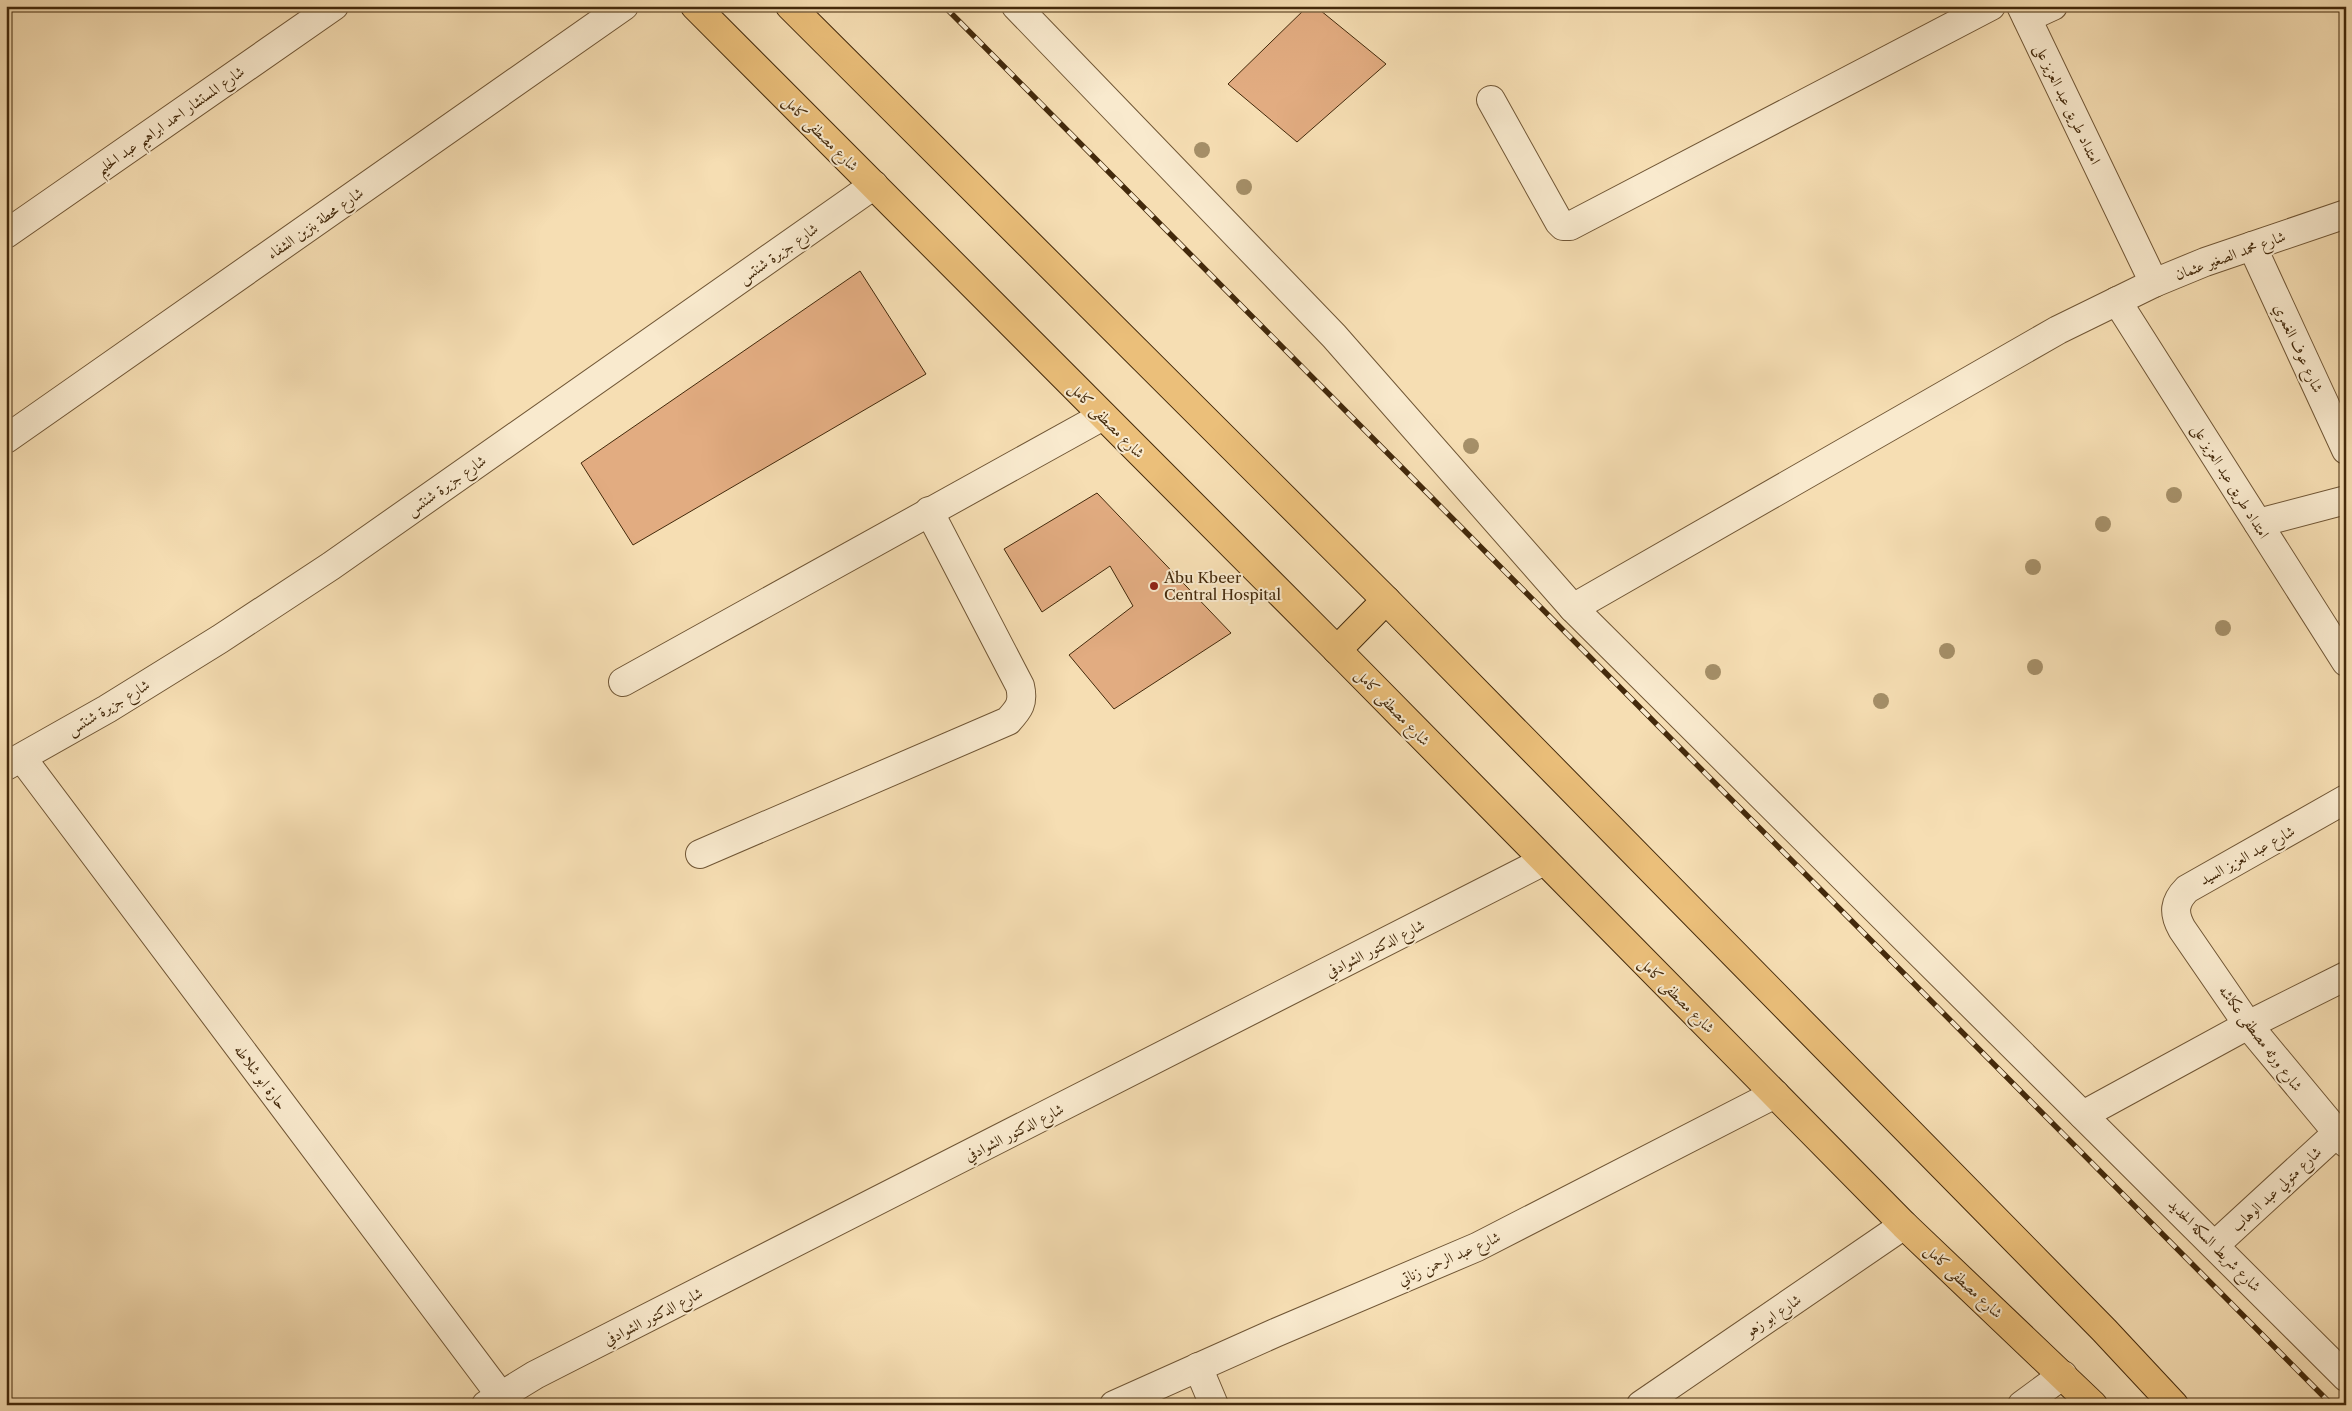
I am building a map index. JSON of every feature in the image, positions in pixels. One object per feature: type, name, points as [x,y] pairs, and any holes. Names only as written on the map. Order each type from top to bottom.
[{"type":"main road","name":"شارع مصطفى كامل","points":[[695,6],[1337,650],[1904,1225],[2093,1405]]},
{"type":"main road","points":[[790,6],[1386,600],[2097,1323],[2174,1405]]},
{"type":"main road","points":[[1337,650],[1386,600]]},
{"type":"street","name":"شارع المستشار احمد ابراهيم عبد الحليم","points":[[6,234],[334,6]]},
{"type":"street","name":"شارع محطة بنزين الشفاء","points":[[6,439],[624,6]]},
{"type":"street","name":"شارع شريط السكة الحديد","points":[[1016,6],[1334,336],[1573,608],[2083,1115],[2342,1366]]},
{"type":"street","points":[[1490,100],[1559,222],[1563,226],[1570,226],[1991,6]]},
{"type":"street","points":[[2024,12],[2053,6]]},
{"type":"street","name":"امتداد طريق عبد العزيز على","points":[[2024,12],[2154,283]]},
{"type":"street","name":"شارع جزيرة شنتس","points":[[14,762],[107,709],[220,639],[331,566],[874,185]]},
{"type":"street","name":"شارع محمد الصغير عثمان","points":[[1573,608],[2058,330],[2154,283],[2252,246],[2346,214]]},
{"type":"street","name":"شارع عوف الغمري","points":[[2252,246],[2346,450]]},
{"type":"street","name":"امتداد طريق عبد العزيز على","points":[[2117,301],[2346,662]]},
{"type":"street","points":[[623,682],[1103,416]]},
{"type":"street","points":[[2258,522],[2346,500]]},
{"type":"street","points":[[700,854],[1008,721],[1021,707],[1022,695],[1020,686],[929,511]]},
{"type":"street","name":"حارة ابو شلاطه","points":[[14,762],[494,1400]]},
{"type":"street","name":"شارع عبد العزيز السيد","points":[[2182,928],[2176,919],[2175,908],[2179,897],[2186,889],[2346,799]]},
{"type":"street","name":"شارع الدكتور الشوادفي","points":[[494,1400],[535,1375],[1544,862]]},
{"type":"street","name":"شارع ورثه مصطفى عكاشه","points":[[2182,928],[2248,1025],[2341,1138]]},
{"type":"street","points":[[2083,1115],[2248,1025],[2346,976]]},
{"type":"street","name":"شارع عبد الرحمن زناتي","points":[[1114,1405],[1477,1247],[1775,1094]]},
{"type":"street","name":"شارع متولي عبد الوهاب","points":[[2215,1245],[2341,1138]]},
{"type":"street","name":"شارع ابو زهو","points":[[1641,1405],[1904,1225]]},
{"type":"street","points":[[1198,1367],[1214,1405]]},
{"type":"street","points":[[2022,1405],[2063,1375]]},
{"type":"building","points":[[1308,6],[1315,6],[1386,64],[1297,142],[1228,84]]},
{"type":"building","points":[[860,271],[926,374],[633,545],[581,463]]},
{"type":"building","name":"Abu Kbeer Central Hospital","points":[[1097,493],[1231,633],[1114,709],[1069,655],[1133,606],[1110,566],[1042,612],[1004,549]]},
{"type":"railway","points":[[944,6],[2332,1405]]},
{"type":"place","name":"Abu Kbeer Central Hospital","points":[[1154,586]]}]
